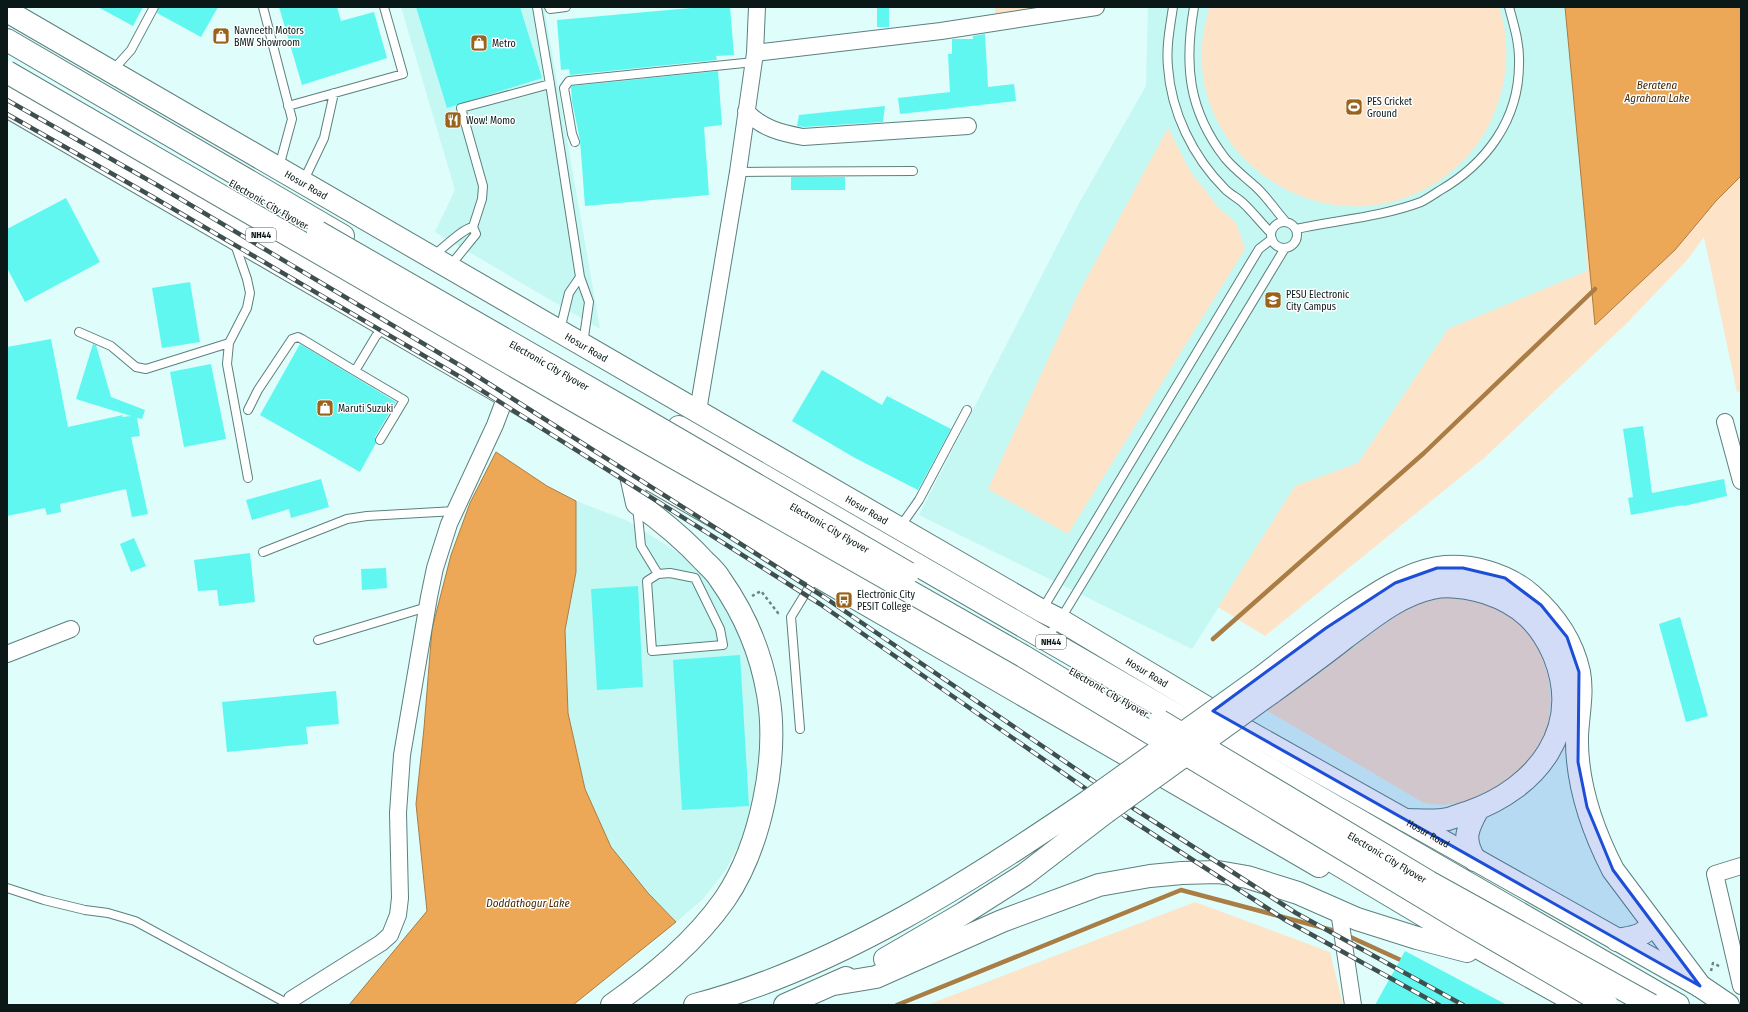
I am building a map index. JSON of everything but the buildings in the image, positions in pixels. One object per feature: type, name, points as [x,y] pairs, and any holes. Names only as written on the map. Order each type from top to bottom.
[{"type":"main road","name":"Hosur Road","points":[[7,11],[112,71],[282,158],[303,182],[900,528],[1041,623],[1678,1005]]},
{"type":"main road","name":"Hosur Road","points":[[7,40],[415,277],[1041,623],[1236,724],[1700,986],[1728,1005]]},
{"type":"main road","name":"Electronic City Flyover","points":[[7,54],[645,420],[1430,882],[1651,1005]]},
{"type":"main road","name":"Electronic City Flyover","points":[[7,72],[567,397],[1022,656],[1461,920],[1607,1005]]},
{"type":"main road","name":"NH44","points":[[7,88],[911,610],[1470,943],[1581,1005]]},
{"type":"main road","points":[[9,109],[1559,1005]]},
{"type":"main road","points":[[612,1005],[666,964],[706,923],[726,898],[757,831],[767,792],[770,760],[768,694],[760,659],[745,620],[720,578],[684,539],[637,504],[624,444]]},
{"type":"main road","points":[[1265,686],[1371,597],[1395,583],[1418,574],[1437,568],[1463,568],[1505,578],[1526,590],[1556,620],[1567,637],[1579,672],[1580,691],[1577,736],[1578,762],[1587,807],[1594,828],[1613,870],[1700,986]]},
{"type":"main road","points":[[695,1005],[730,996],[782,976],[881,929],[949,892],[1004,858],[1098,806],[1265,686],[1385,608],[1410,594],[1433,587],[1458,587],[1482,592],[1503,599],[1523,611],[1536,624],[1549,644],[1558,667],[1563,687],[1562,705],[1559,728],[1551,750],[1536,770],[1518,787],[1500,798],[1448,819],[1405,820]]},
{"type":"main road","points":[[785,1005],[834,984],[889,957],[1004,888],[1024,875],[1098,806]]},
{"type":"main road","points":[[1475,860],[1467,837],[1468,826],[1478,808]]},
{"type":"main road","points":[[834,984],[876,976],[1002,921],[1099,885],[1150,876],[1182,873],[1218,872],[1247,877],[1298,893],[1357,919],[1417,938],[1467,951]]},
{"type":"main road","points":[[1617,940],[1642,934],[1648,930],[1652,923]]},
{"type":"street","points":[[698,411],[738,172],[755,58],[758,7]]},
{"type":"street","points":[[755,58],[1096,7]]},
{"type":"street","points":[[746,111],[761,124],[785,134],[803,137],[968,126]]},
{"type":"street","points":[[290,1005],[292,999],[381,943],[390,935],[395,924],[398,915],[400,898],[398,813],[402,755],[435,568],[449,524],[495,425],[506,396]]},
{"type":"street","points":[[1725,422],[1741,481]]},
{"type":"street","points":[[7,654],[71,629]]},
{"type":"street","points":[[1741,866],[1715,874],[1736,944],[1741,986]]},
{"type":"street","points":[[1339,911],[1353,1005]]},
{"type":"lane","points":[[112,71],[131,50],[154,7]]},
{"type":"lane","points":[[263,7],[292,119],[282,158]]},
{"type":"lane","points":[[288,106],[403,74],[384,7]]},
{"type":"lane","points":[[537,7],[580,278],[590,302],[583,344]]},
{"type":"lane","points":[[549,7],[550,9],[566,7]]},
{"type":"lane","points":[[1173,7],[1168,43],[1168,67],[1171,93],[1180,120],[1192,145],[1209,170],[1226,189],[1243,203],[1272,236],[1277,246],[1285,248],[1293,245],[1297,237],[1296,229],[1293,225],[1286,222],[1256,187],[1240,174],[1225,158],[1210,135],[1199,112],[1191,89],[1188,66],[1189,44],[1194,7]]},
{"type":"lane","points":[[1296,229],[1396,210],[1422,201],[1465,175],[1481,160],[1494,144],[1504,126],[1511,108],[1517,84],[1519,65],[1518,46],[1509,7]]},
{"type":"lane","points":[[575,142],[572,134],[564,88],[568,81],[755,58]]},
{"type":"lane","points":[[441,262],[476,234],[473,227],[482,199],[483,186],[461,108],[550,84]]},
{"type":"lane","points":[[303,182],[324,138],[334,93]]},
{"type":"lane","points":[[738,172],[914,171]]},
{"type":"lane","points":[[1041,623],[1259,249],[1272,236],[1277,224],[1286,222]]},
{"type":"lane","points":[[441,262],[465,228],[473,227]]},
{"type":"lane","points":[[238,240],[236,247],[247,279],[250,293],[247,308],[229,343],[228,364],[248,478]]},
{"type":"lane","points":[[1041,623],[1285,248]]},
{"type":"lane","points":[[559,330],[569,294],[580,278]]},
{"type":"lane","points":[[355,371],[376,336],[386,326]]},
{"type":"lane","points":[[79,332],[111,346],[136,367],[141,369],[146,369],[229,343]]},
{"type":"lane","points":[[248,410],[258,390],[292,339],[298,337],[404,400],[380,440]]},
{"type":"lane","points":[[900,528],[919,500],[967,410]]},
{"type":"lane","points":[[637,504],[641,546],[658,574]]},
{"type":"lane","points":[[263,552],[347,520],[367,516],[455,511]]},
{"type":"lane","points":[[670,573],[695,578],[720,629],[723,645],[652,651],[647,581],[658,574],[670,573]]},
{"type":"lane","points":[[800,729],[792,617],[816,576]]},
{"type":"lane","points":[[318,640],[427,607]]},
{"type":"lane","points":[[7,888],[51,902],[85,910],[108,913],[135,921],[290,1005]]},
{"type":"path","points":[[750,597],[762,592],[778,613],[792,617]]},
{"type":"highlighted area","points":[[1437,568],[1463,568],[1505,578],[1541,605],[1567,637],[1579,672],[1578,762],[1587,807],[1613,870],[1700,986],[1213,711],[1326,628],[1395,583]]},
{"type":"shaded area","points":[[401,7],[544,7],[600,329],[435,232],[455,190]]},
{"type":"shaded area","points":[[995,7],[1050,7],[995,15]]},
{"type":"shaded area","name":"PESU Electronic City Campus","points":[[1148,7],[1577,7],[1587,271],[1448,329],[1358,463],[1295,486],[1192,649],[919,515],[1077,207],[1146,86]]},
{"type":"shaded area","name":"PES Cricket Ground","points":[[1210,7],[1499,7],[1505,34],[1506,62],[1505,76],[1498,103],[1488,126],[1477,145],[1454,169],[1437,182],[1391,202],[1345,206],[1301,196],[1262,174],[1230,142],[1209,102],[1202,56]]},
{"type":"shaded area","points":[[1577,7],[1741,7],[1741,391],[1737,392],[1704,237],[1688,259],[1627,323],[1483,459],[1265,636],[1218,607],[1295,486],[1358,463],[1448,329],[1587,271]]},
{"type":"shaded area","points":[[1168,128],[1190,171],[1218,207],[1236,223],[1245,249],[1068,534],[988,489],[1079,292]]},
{"type":"shaded area","points":[[576,501],[626,520],[685,557],[697,567],[719,592],[745,641],[764,723],[755,803],[742,839],[725,871],[703,899],[676,922],[648,893],[611,847],[585,789],[568,713],[565,630],[576,572]]},
{"type":"shaded area","points":[[1452,597],[1476,600],[1494,607],[1511,617],[1524,630],[1535,645],[1544,662],[1549,680],[1551,699],[1549,718],[1542,742],[1527,764],[1507,782],[1499,787],[1483,795],[1460,803],[1440,805],[1424,803],[1266,710],[1407,608],[1431,599]]},
{"type":"shaded area","points":[[1195,902],[1330,952],[1343,1005],[927,1005]]},
{"type":"water","name":"Beratena Agrahara Lake","points":[[1565,7],[1741,7],[1741,176],[1716,201],[1675,250],[1595,325]]},
{"type":"water","name":"Doddathogur Lake","points":[[496,452],[547,486],[576,501],[576,572],[565,630],[568,713],[585,789],[611,847],[648,893],[676,922],[573,1005],[349,1005],[427,911],[416,804],[432,629],[451,555],[470,503]]},
{"type":"waterway","points":[[1213,639],[1424,453],[1595,289]]},
{"type":"waterway","points":[[897,1005],[1181,890],[1339,932]]},
{"type":"waterway","points":[[1346,935],[1405,962]]},
{"type":"railway","points":[[7,100],[157,185],[466,369],[824,597],[1133,808],[1296,913],[1463,1005]]},
{"type":"railway","points":[[7,114],[153,197],[462,378],[820,604],[1125,816],[1287,921],[1439,1005]]},
{"type":"place","name":"Navneeth Motors BMW Showroom","points":[[221,36]]},
{"type":"place","name":"Metro","points":[[479,43]]},
{"type":"place","name":"PES Cricket Ground","points":[[1354,107]]},
{"type":"place","name":"Wow! Momo","points":[[453,120]]},
{"type":"place","name":"PESU Electronic City Campus","points":[[1273,300]]},
{"type":"place","name":"Maruti Suzuki","points":[[325,408]]},
{"type":"place","name":"Electronic City PESIT College","points":[[844,600]]}]
